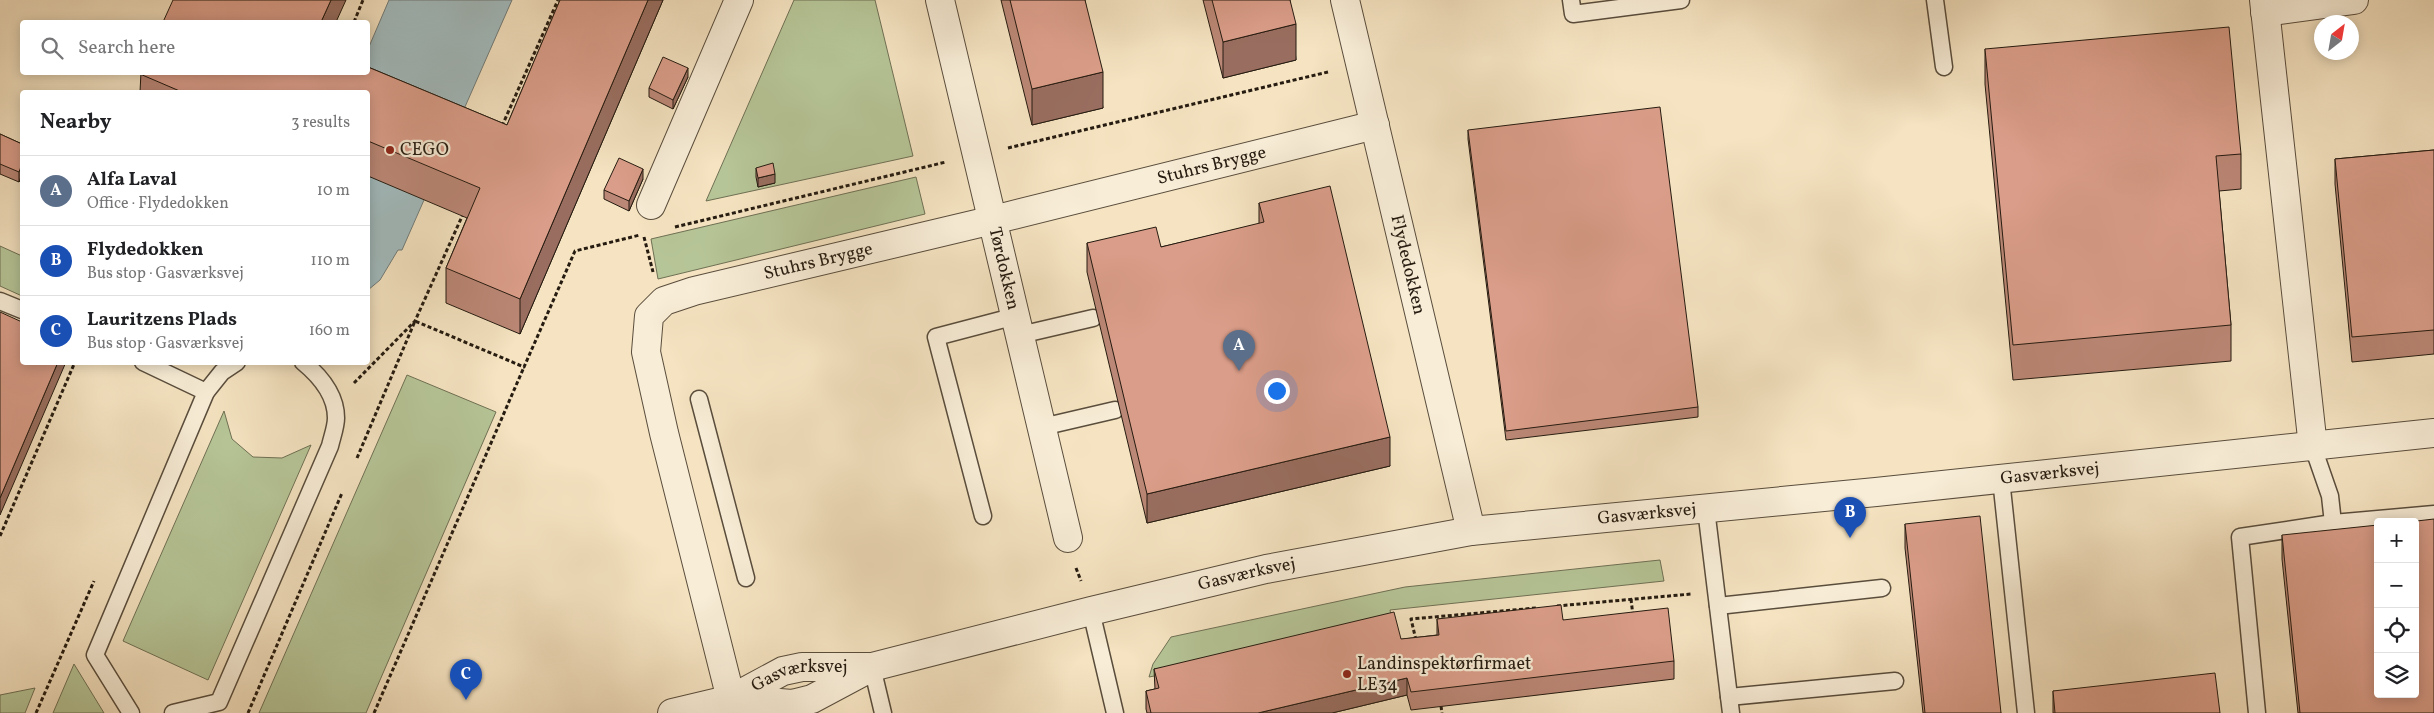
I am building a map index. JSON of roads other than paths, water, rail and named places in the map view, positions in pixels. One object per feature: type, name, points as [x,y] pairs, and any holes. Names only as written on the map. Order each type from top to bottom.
[{"type":"street","points":[[651,205],[740,0]]},
{"type":"street","name":"Tørdokken","points":[[940,0],[1068,538]]},
{"type":"street","name":"Flydedokken","points":[[1345,0],[1471,531]]},
{"type":"street","points":[[2313,447],[2264,6],[2354,0]]},
{"type":"street","name":"Stuhrs Brygge","points":[[731,700],[664,433],[646,352],[649,316],[664,301],[694,291],[993,220],[1375,125]]},
{"type":"street","name":"Gasværksvej","points":[[672,713],[731,700],[783,671],[802,667],[872,667],[1266,569],[1471,531],[2001,479],[2434,433]]},
{"type":"lane","points":[[1571,0],[1573,14],[1681,0]]},
{"type":"lane","points":[[1935,0],[1944,66]]},
{"type":"lane","points":[[0,301],[20,309]]},
{"type":"lane","points":[[983,516],[936,337],[1093,318]]},
{"type":"lane","points":[[149,365],[206,392]]},
{"type":"lane","points":[[130,713],[95,655],[206,392],[222,372],[232,365]]},
{"type":"lane","points":[[173,713],[219,702],[330,446],[336,418],[330,392],[317,373],[307,365]]},
{"type":"lane","points":[[700,399],[746,578]]},
{"type":"lane","points":[[1042,427],[1115,410]]},
{"type":"lane","points":[[2313,447],[2330,496],[2333,523]]},
{"type":"lane","points":[[2001,479],[2026,713]]},
{"type":"lane","points":[[1706,509],[1730,705],[1894,681]]},
{"type":"lane","points":[[2257,713],[2240,537],[2333,523],[2434,514]]},
{"type":"lane","points":[[1717,599],[1882,588]]},
{"type":"lane","points":[[1091,611],[1115,713]]},
{"type":"lane","points":[[872,667],[883,713]]},
{"type":"water","points":[[389,0],[512,0],[402,250],[398,250],[380,280],[370,288],[370,90],[351,90],[365,75],[370,75],[370,44]]},
{"type":"place","name":"CEGO","points":[[390,150]]},
{"type":"place","name":"Alfa Laval","points":[[1239,371]]},
{"type":"place","name":"Flydedokken","points":[[1850,538]]},
{"type":"place","name":"Landinspektørfirmaet LE34","points":[[1347,674]]},
{"type":"place","name":"Lauritzens Plads","points":[[466,700]]}]
